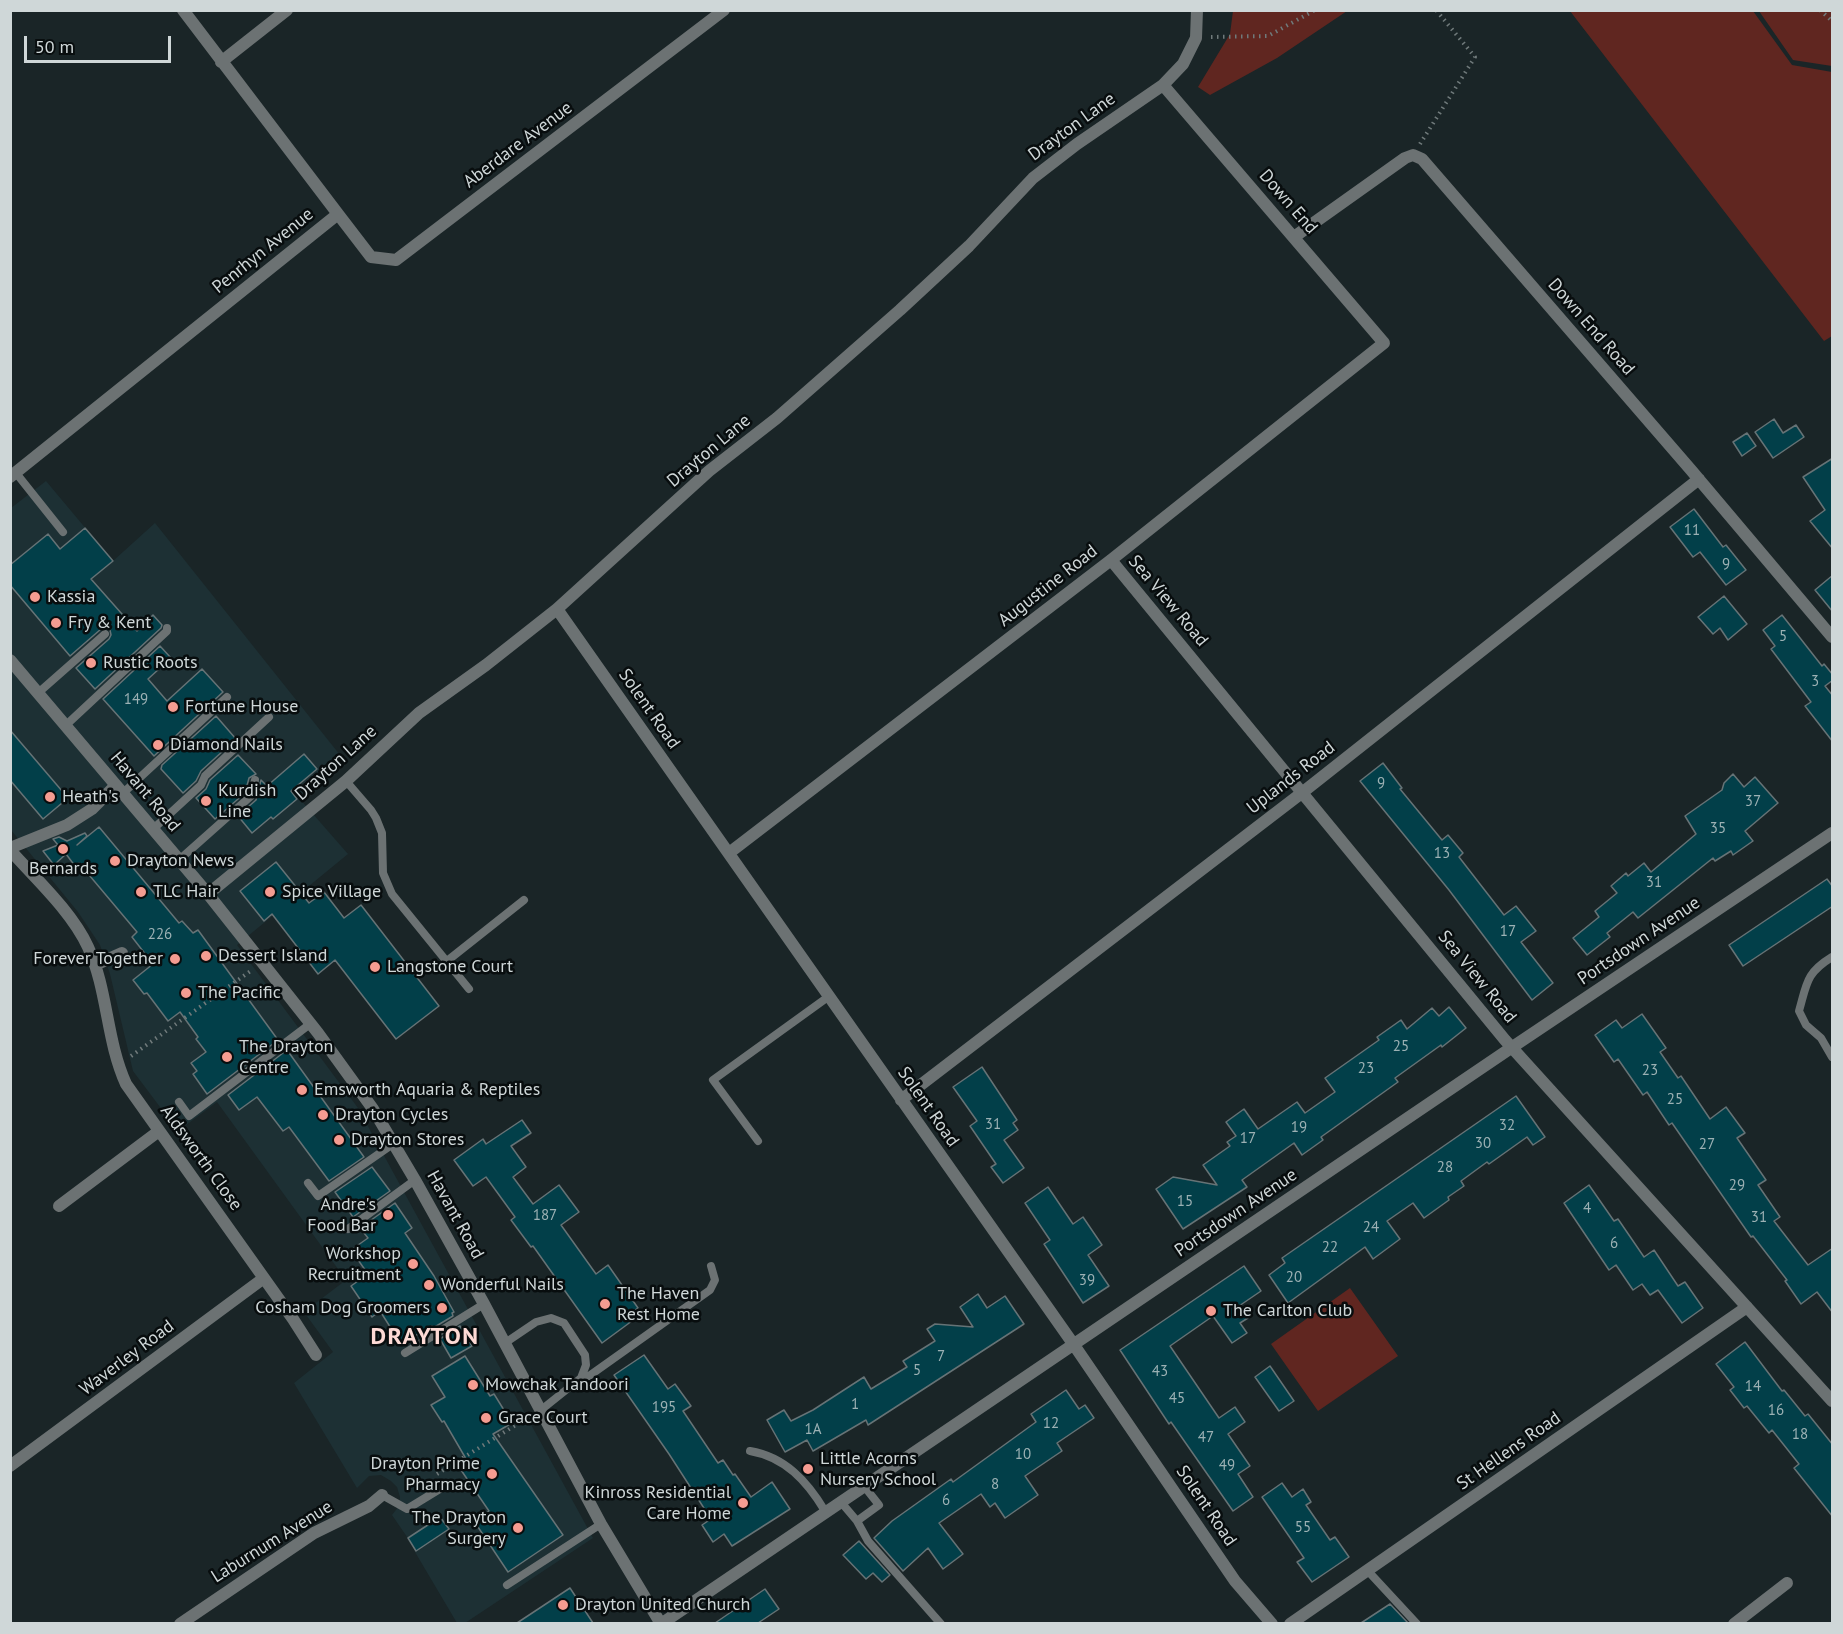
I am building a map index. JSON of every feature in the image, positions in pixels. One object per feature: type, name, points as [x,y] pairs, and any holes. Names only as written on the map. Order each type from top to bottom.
[{"type":"street","name":"Penrhyn Avenue","points":[[13,475],[338,214],[183,10]]},
{"type":"street","points":[[221,62],[287,10]]},
{"type":"street","name":"Aberdare Avenue","points":[[338,214],[371,256],[396,260],[724,10]]},
{"type":"street","name":"Drayton Lane","points":[[208,894],[346,781],[419,713],[557,609],[709,471],[777,418],[900,310],[969,246],[1033,178],[1077,144],[1163,85],[1183,64],[1196,38],[1197,10]]},
{"type":"street","name":"Down End","points":[[1163,85],[1384,343]]},
{"type":"street","points":[[1294,237],[1413,155]]},
{"type":"street","name":"Down End Road","points":[[1413,155],[1422,159],[1833,637]]},
{"type":"street","name":"Augustine Road","points":[[729,853],[1111,560],[1384,343]]},
{"type":"street","name":"Uplands Road","points":[[901,1100],[1303,792],[1699,479]]},
{"type":"street","name":"Sea View Road","points":[[1111,560],[1511,1048],[1833,1401]]},
{"type":"street","name":"Solent Road","points":[[557,609],[1074,1345],[1235,1581],[1272,1623]]},
{"type":"street","name":"Havant Road","points":[[10,660],[208,894],[373,1109],[484,1304],[601,1524],[661,1623]]},
{"type":"street","points":[[10,849],[67,825],[118,790]]},
{"type":"street","name":"Portsdown Avenue","points":[[661,1623],[1833,833]]},
{"type":"street","name":"Aldsworth Close","points":[[10,849],[66,913],[87,945],[95,965],[117,1065],[126,1084],[316,1355]]},
{"type":"street","points":[[95,965],[122,953]]},
{"type":"street","points":[[59,1206],[159,1131]]},
{"type":"street","name":"Waverley Road","points":[[10,1466],[264,1278]]},
{"type":"street","name":"St Hellens Road","points":[[1290,1623],[1747,1307]]},
{"type":"street","name":"Laburnum Avenue","points":[[180,1623],[314,1533],[369,1506],[382,1495]]},
{"type":"street","points":[[1734,1623],[1787,1583]]},
{"type":"lane","points":[[13,475],[63,532]]},
{"type":"lane","points":[[65,726],[167,631],[167,628]]},
{"type":"lane","points":[[38,693],[105,634]]},
{"type":"lane","points":[[118,790],[227,697]]},
{"type":"lane","points":[[152,830],[201,785],[205,776],[269,717]]},
{"type":"lane","points":[[179,861],[251,796],[255,780]]},
{"type":"lane","points":[[346,781],[371,810],[382,833],[383,873],[392,894],[469,989]]},
{"type":"lane","points":[[447,961],[524,900]]},
{"type":"lane","points":[[1833,957],[1809,976],[1799,1011],[1806,1025],[1821,1038],[1833,1057]]},
{"type":"lane","points":[[758,1141],[713,1080],[828,997]]},
{"type":"lane","points":[[178,1102],[189,1116],[310,1024]]},
{"type":"lane","points":[[308,1184],[318,1196],[393,1144]]},
{"type":"lane","points":[[348,1229],[415,1180]]},
{"type":"lane","points":[[541,1410],[581,1378],[589,1376],[710,1290],[715,1280],[711,1266]]},
{"type":"lane","points":[[405,1353],[484,1304]]},
{"type":"lane","points":[[505,1343],[536,1322],[551,1318],[564,1323],[585,1355],[586,1365],[581,1378]]},
{"type":"lane","points":[[750,1450],[784,1463],[812,1490],[825,1511]]},
{"type":"lane","points":[[857,1521],[879,1505],[864,1486]]},
{"type":"lane","points":[[382,1495],[407,1509],[443,1487]]},
{"type":"lane","points":[[840,1501],[857,1521],[868,1541],[941,1623]]},
{"type":"lane","points":[[507,1585],[601,1524]]},
{"type":"lane","points":[[1367,1570],[1418,1623]]},
{"type":"path","points":[[1196,38],[1268,36],[1315,10]]},
{"type":"path","points":[[1413,155],[1475,57],[1436,10]]},
{"type":"path","points":[[1820,10],[1833,21]]},
{"type":"path","points":[[117,1065],[262,963]]},
{"type":"path","points":[[431,1477],[541,1410]]},
{"type":"shaded area","points":[[1233,10],[1347,11],[1277,58],[1210,95],[1198,87],[1230,34]]},
{"type":"shaded area","points":[[1570,11],[1753,11],[1792,65],[1832,72],[1832,336],[1824,341]]},
{"type":"shaded area","points":[[1759,11],[1832,11],[1832,66],[1793,60]]},
{"type":"shaded area","points":[[46,481],[113,561],[155,523],[344,760],[299,798],[348,854],[237,945],[358,1108],[593,1538],[465,1623],[457,1623],[415,1552],[416,1550],[392,1515],[399,1506],[400,1497],[397,1487],[381,1475],[369,1476],[357,1488],[294,1383],[333,1352],[304,1312],[346,1280],[217,1102],[178,1131],[133,1071],[110,974],[100,945],[78,912],[11,830],[11,508]]},
{"type":"shaded area","points":[[1350,1288],[1398,1356],[1318,1411],[1271,1344]]},
{"type":"building","points":[[1774,419],[1783,433],[1796,425],[1804,437],[1773,458],[1755,432]]},
{"type":"building","points":[[1747,433],[1756,446],[1742,456],[1733,442]]},
{"type":"building","points":[[1833,458],[1833,549],[1810,521],[1825,510],[1803,477]]},
{"type":"building","points":[[1694,509],[1723,547],[1726,545],[1746,570],[1726,585],[1700,552],[1693,557],[1670,527]]},
{"type":"building","points":[[85,528],[113,561],[91,579],[137,631],[153,615],[162,625],[95,689],[76,668],[109,639],[110,630],[101,629],[70,656],[10,585],[10,565],[48,534],[60,549]]},
{"type":"building","points":[[1833,575],[1833,612],[1815,590]]},
{"type":"building","points":[[1724,596],[1747,624],[1728,640],[1720,628],[1713,634],[1698,617]]},
{"type":"building","points":[[1782,615],[1822,666],[1824,664],[1833,675],[1833,680],[1825,686],[1833,696],[1833,742],[1805,706],[1811,702],[1771,649],[1775,646],[1763,630]]},
{"type":"building","points":[[160,646],[171,658],[148,679],[167,701],[202,669],[223,692],[154,756],[103,699]]},
{"type":"building","points":[[216,716],[236,739],[201,771],[196,781],[183,793],[161,769],[162,765]]},
{"type":"building","points":[[10,730],[68,798],[43,819],[10,780]]},
{"type":"building","points":[[304,754],[317,769],[291,791],[297,799],[252,833],[238,816],[256,800],[261,780],[267,786]]},
{"type":"building","points":[[238,755],[256,774],[249,778],[245,793],[215,819],[196,798],[206,789],[210,780]]},
{"type":"building","points":[[1383,763],[1402,788],[1400,789],[1442,840],[1448,835],[1463,853],[1459,857],[1504,915],[1516,906],[1536,931],[1521,942],[1553,983],[1532,1000],[1449,890],[1360,781]]},
{"type":"building","points":[[1733,774],[1744,787],[1755,777],[1778,803],[1745,831],[1753,841],[1733,855],[1731,851],[1715,861],[1713,858],[1638,918],[1633,912],[1607,933],[1610,937],[1587,955],[1573,938],[1599,917],[1595,911],[1617,893],[1611,886],[1626,873],[1628,876],[1644,863],[1651,872],[1696,834],[1685,816],[1722,790],[1724,783]]},
{"type":"building","points":[[99,827],[179,923],[182,921],[193,933],[198,930],[278,1040],[207,1094],[193,1074],[197,1071],[191,1063],[206,1052],[196,1039],[198,1037],[180,1012],[168,1021],[147,993],[144,994],[133,980],[153,964],[132,937],[137,932],[79,863],[75,866],[66,854],[54,865],[43,851],[58,845],[53,839],[59,837],[67,841],[85,833],[87,836],[77,845]]},
{"type":"building","name":"Langstone Court","points":[[276,862],[309,903],[324,892],[344,918],[361,905],[439,1006],[396,1039],[335,960],[318,974],[272,914],[264,921],[240,891]]},
{"type":"building","points":[[1827,879],[1833,887],[1833,906],[1743,966],[1729,945]]},
{"type":"building","points":[[1449,1007],[1466,1028],[1395,1078],[1398,1082],[1321,1137],[1323,1140],[1302,1155],[1294,1143],[1242,1180],[1247,1187],[1183,1229],[1156,1189],[1173,1177],[1217,1185],[1203,1165],[1230,1146],[1227,1142],[1236,1136],[1226,1122],[1244,1109],[1258,1129],[1297,1102],[1305,1113],[1335,1092],[1325,1078],[1379,1040],[1377,1037],[1401,1020],[1407,1029],[1432,1008],[1439,1016]]},
{"type":"building","points":[[1642,1014],[1666,1048],[1660,1052],[1678,1078],[1681,1076],[1710,1119],[1726,1107],[1745,1133],[1737,1138],[1766,1180],[1758,1185],[1780,1217],[1774,1221],[1808,1265],[1833,1248],[1833,1313],[1817,1292],[1801,1304],[1785,1281],[1787,1280],[1753,1236],[1751,1237],[1672,1123],[1669,1125],[1647,1092],[1643,1095],[1618,1059],[1614,1062],[1595,1035],[1616,1020],[1622,1028]]},
{"type":"building","points":[[287,1050],[364,1157],[329,1181],[289,1127],[283,1131],[257,1097],[239,1110],[228,1095]]},
{"type":"building","points":[[982,1067],[1017,1120],[1013,1123],[1018,1130],[1004,1140],[1024,1168],[1003,1183],[991,1167],[996,1164],[970,1126],[977,1121],[953,1087]]},
{"type":"building","points":[[1516,1096],[1545,1137],[1533,1145],[1527,1137],[1489,1164],[1487,1162],[1461,1181],[1464,1186],[1448,1197],[1449,1200],[1424,1218],[1413,1203],[1387,1221],[1400,1239],[1373,1259],[1365,1247],[1288,1303],[1269,1275],[1285,1263],[1282,1258]]},
{"type":"building","points":[[522,1120],[531,1133],[511,1146],[526,1167],[513,1177],[533,1204],[559,1185],[579,1212],[561,1225],[596,1274],[608,1265],[638,1308],[632,1312],[636,1318],[602,1343],[533,1246],[531,1247],[511,1220],[515,1217],[486,1177],[473,1186],[454,1160],[483,1139],[486,1144]]},
{"type":"building","points":[[372,1167],[390,1191],[353,1217],[335,1192]]},
{"type":"building","points":[[1589,1185],[1614,1221],[1618,1219],[1644,1257],[1654,1250],[1678,1286],[1685,1282],[1703,1308],[1682,1323],[1658,1290],[1650,1295],[1642,1284],[1633,1290],[1616,1265],[1609,1270],[1564,1203]]},
{"type":"building","points":[[1048,1187],[1073,1224],[1083,1217],[1102,1245],[1088,1255],[1109,1286],[1083,1303],[1044,1244],[1050,1240],[1025,1203]]},
{"type":"building","points":[[395,1203],[412,1228],[405,1233],[434,1276],[454,1312],[453,1316],[401,1344],[380,1311],[372,1317],[351,1286],[368,1274],[351,1250],[368,1238],[360,1228]]},
{"type":"building","points":[[1244,1266],[1261,1291],[1239,1306],[1248,1318],[1240,1323],[1247,1333],[1232,1343],[1213,1316],[1170,1346],[1219,1418],[1235,1407],[1245,1422],[1228,1434],[1250,1466],[1238,1474],[1253,1497],[1233,1511],[1171,1422],[1169,1424],[1120,1350]]},
{"type":"building","points":[[978,1294],[987,1308],[1005,1296],[1024,1324],[868,1425],[866,1420],[813,1451],[807,1440],[785,1452],[767,1420],[784,1410],[791,1421],[813,1410],[864,1377],[871,1389],[907,1367],[903,1361],[935,1341],[927,1329],[935,1324],[973,1327],[960,1307]]},
{"type":"building","points":[[460,1326],[472,1346],[451,1358],[440,1339]]},
{"type":"building","points":[[1745,1342],[1782,1391],[1784,1390],[1805,1416],[1808,1414],[1833,1445],[1833,1517],[1794,1468],[1799,1464],[1772,1430],[1769,1433],[1747,1406],[1744,1408],[1730,1390],[1734,1387],[1716,1364]]},
{"type":"building","points":[[644,1355],[668,1389],[675,1384],[691,1406],[683,1411],[718,1463],[723,1460],[751,1497],[772,1482],[790,1509],[732,1546],[724,1534],[713,1542],[702,1525],[711,1519],[614,1375]]},
{"type":"building","points":[[465,1356],[490,1396],[494,1394],[512,1423],[493,1434],[563,1535],[508,1572],[474,1521],[489,1511],[461,1470],[469,1464],[444,1421],[442,1422],[431,1405],[445,1397],[432,1376]]},
{"type":"building","points":[[1270,1366],[1294,1401],[1279,1411],[1255,1377]]},
{"type":"building","points":[[1066,1390],[1079,1409],[1085,1405],[1094,1418],[1057,1443],[1062,1451],[1025,1476],[1038,1495],[1005,1518],[995,1503],[990,1507],[981,1494],[939,1523],[963,1554],[943,1569],[928,1548],[903,1571],[874,1538],[892,1521],[951,1479],[953,1482],[1036,1422],[1031,1414]]},
{"type":"building","points":[[1282,1483],[1292,1497],[1303,1489],[1311,1502],[1306,1505],[1330,1540],[1335,1537],[1349,1557],[1312,1582],[1297,1562],[1304,1558],[1262,1497]]},
{"type":"building","points":[[440,1517],[449,1529],[416,1551],[408,1538]]},
{"type":"building","points":[[859,1541],[890,1575],[882,1582],[873,1573],[866,1579],[843,1555]]},
{"type":"building","name":"Drayton United Church","points":[[570,1588],[593,1623],[517,1623]]},
{"type":"building","points":[[765,1589],[779,1609],[758,1623],[715,1623]]},
{"type":"building","points":[[1390,1604],[1408,1623],[1361,1623]]},
{"type":"place","name":"Kassia","points":[[35,597]]},
{"type":"place","name":"Fry & Kent","points":[[56,623]]},
{"type":"place","name":"Rustic Roots","points":[[91,663]]},
{"type":"place","name":"Fortune House","points":[[173,707]]},
{"type":"place","name":"Diamond Nails","points":[[158,745]]},
{"type":"place","name":"Heath's","points":[[50,797]]},
{"type":"place","name":"Kurdish Line","points":[[206,801]]},
{"type":"place","name":"Bernards","points":[[63,849]]},
{"type":"place","name":"Drayton News","points":[[115,861]]},
{"type":"place","name":"TLC Hair","points":[[141,892]]},
{"type":"place","name":"Spice Village","points":[[270,892]]},
{"type":"place","name":"Dessert Island","points":[[206,956]]},
{"type":"place","name":"Forever Together","points":[[175,959]]},
{"type":"place","name":"Langstone Court","points":[[375,967]]},
{"type":"place","name":"The Pacific","points":[[186,993]]},
{"type":"place","name":"The Drayton Centre","points":[[227,1057]]},
{"type":"place","name":"Emsworth Aquaria & Reptiles","points":[[302,1090]]},
{"type":"place","name":"Drayton Cycles","points":[[323,1115]]},
{"type":"place","name":"Drayton Stores","points":[[339,1140]]},
{"type":"place","name":"Andre's Food Bar","points":[[388,1215]]},
{"type":"place","name":"Workshop Recruitment","points":[[413,1264]]},
{"type":"place","name":"Wonderful Nails","points":[[429,1285]]},
{"type":"place","name":"The Haven Rest Home","points":[[605,1304]]},
{"type":"place","name":"Cosham Dog Groomers","points":[[442,1308]]},
{"type":"place","name":"The Carlton Club","points":[[1211,1311]]},
{"type":"place","name":"Mowchak Tandoori","points":[[473,1385]]},
{"type":"place","name":"Grace Court","points":[[486,1418]]},
{"type":"place","name":"Little Acorns Nursery School","points":[[808,1469]]},
{"type":"place","name":"Drayton Prime Pharmacy","points":[[492,1474]]},
{"type":"place","name":"Kinross Residential Care Home","points":[[743,1503]]},
{"type":"place","name":"The Drayton Surgery","points":[[518,1528]]},
{"type":"place","name":"Drayton United Church","points":[[563,1605]]},
{"type":"district","name":"DRAYTON","points":[[425,1337]]}]
